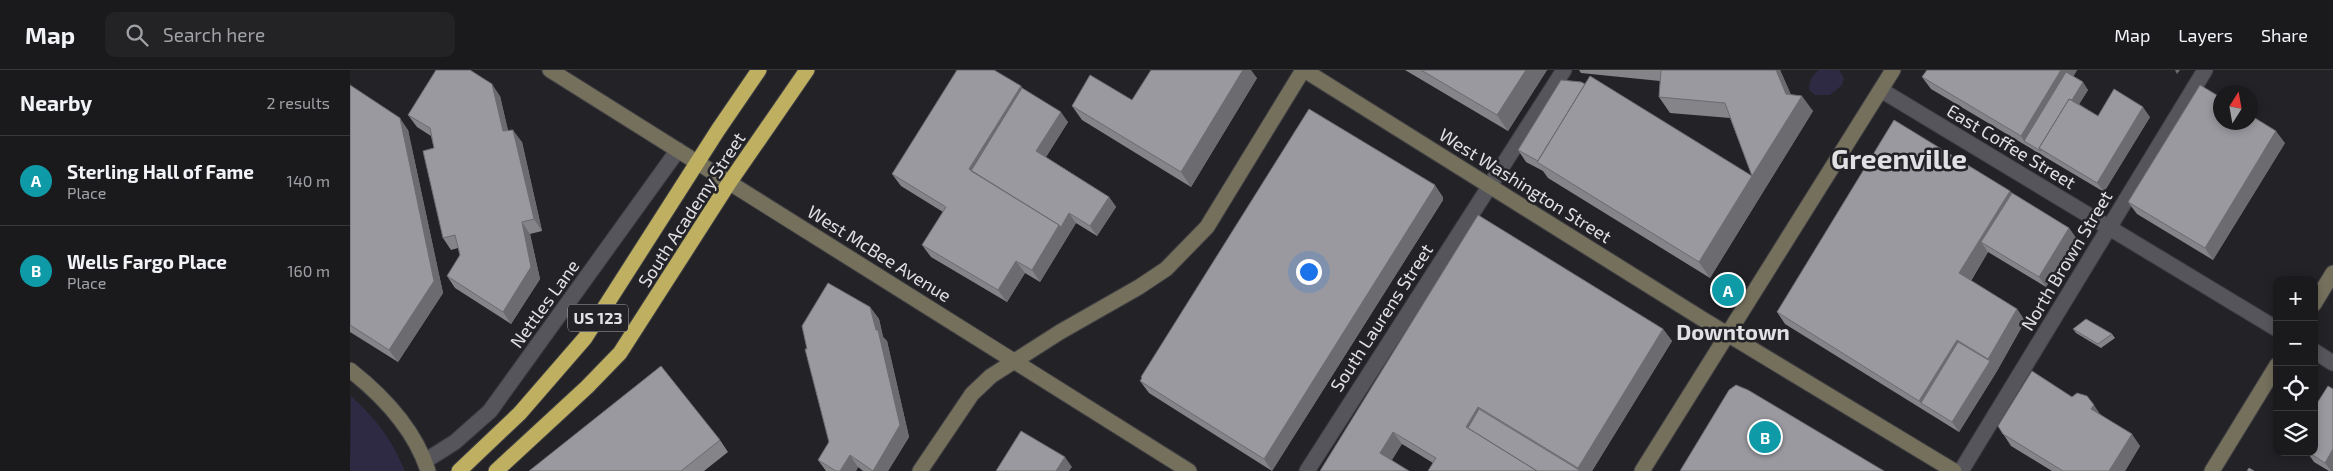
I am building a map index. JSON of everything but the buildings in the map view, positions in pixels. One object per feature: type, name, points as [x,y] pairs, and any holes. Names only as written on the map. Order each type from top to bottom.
[{"type":"highway","name":"South Academy Street","points":[[459,471],[520,413],[585,338],[759,70]]},
{"type":"highway","name":"South Academy Street","points":[[496,471],[587,387],[620,353],[729,183],[807,70]]},
{"type":"street","name":"West McBee Avenue","points":[[550,70],[1189,471]]},
{"type":"street","name":"West Washington Street","points":[[1303,70],[1726,333],[1954,471]]},
{"type":"street","points":[[920,471],[972,394],[991,376],[1060,332],[1139,288],[1166,269],[1206,230],[1303,70]]},
{"type":"street","name":"South Laurens Street","points":[[1307,471],[1564,70]]},
{"type":"street","points":[[1642,471],[1726,333],[1893,70]]},
{"type":"street","name":"North Brown Street","points":[[1961,471],[2205,70]]},
{"type":"street","name":"East Coffee Street","points":[[1880,90],[2273,327]]},
{"type":"street","name":"Nettles Lane","points":[[426,466],[490,410],[678,150]]},
{"type":"street","points":[[2318,297],[2333,273]]},
{"type":"street","points":[[2318,354],[2333,363]]},
{"type":"street","points":[[2212,471],[2276,366]]},
{"type":"street","points":[[350,370],[373,388],[400,419],[426,466]]},
{"type":"shaded area","points":[[1819,70],[1839,70],[1844,78],[1842,85],[1830,95],[1815,95],[1809,90],[1813,76]]},
{"type":"shaded area","points":[[351,396],[382,430],[405,471],[350,471]]},
{"type":"place","name":"Sterling Hall of Fame","points":[[1728,290]]},
{"type":"place","name":"Wells Fargo Place","points":[[1765,437]]},
{"type":"district","name":"Greenville","points":[[1899,159]]},
{"type":"district","name":"Downtown","points":[[1733,332]]}]
